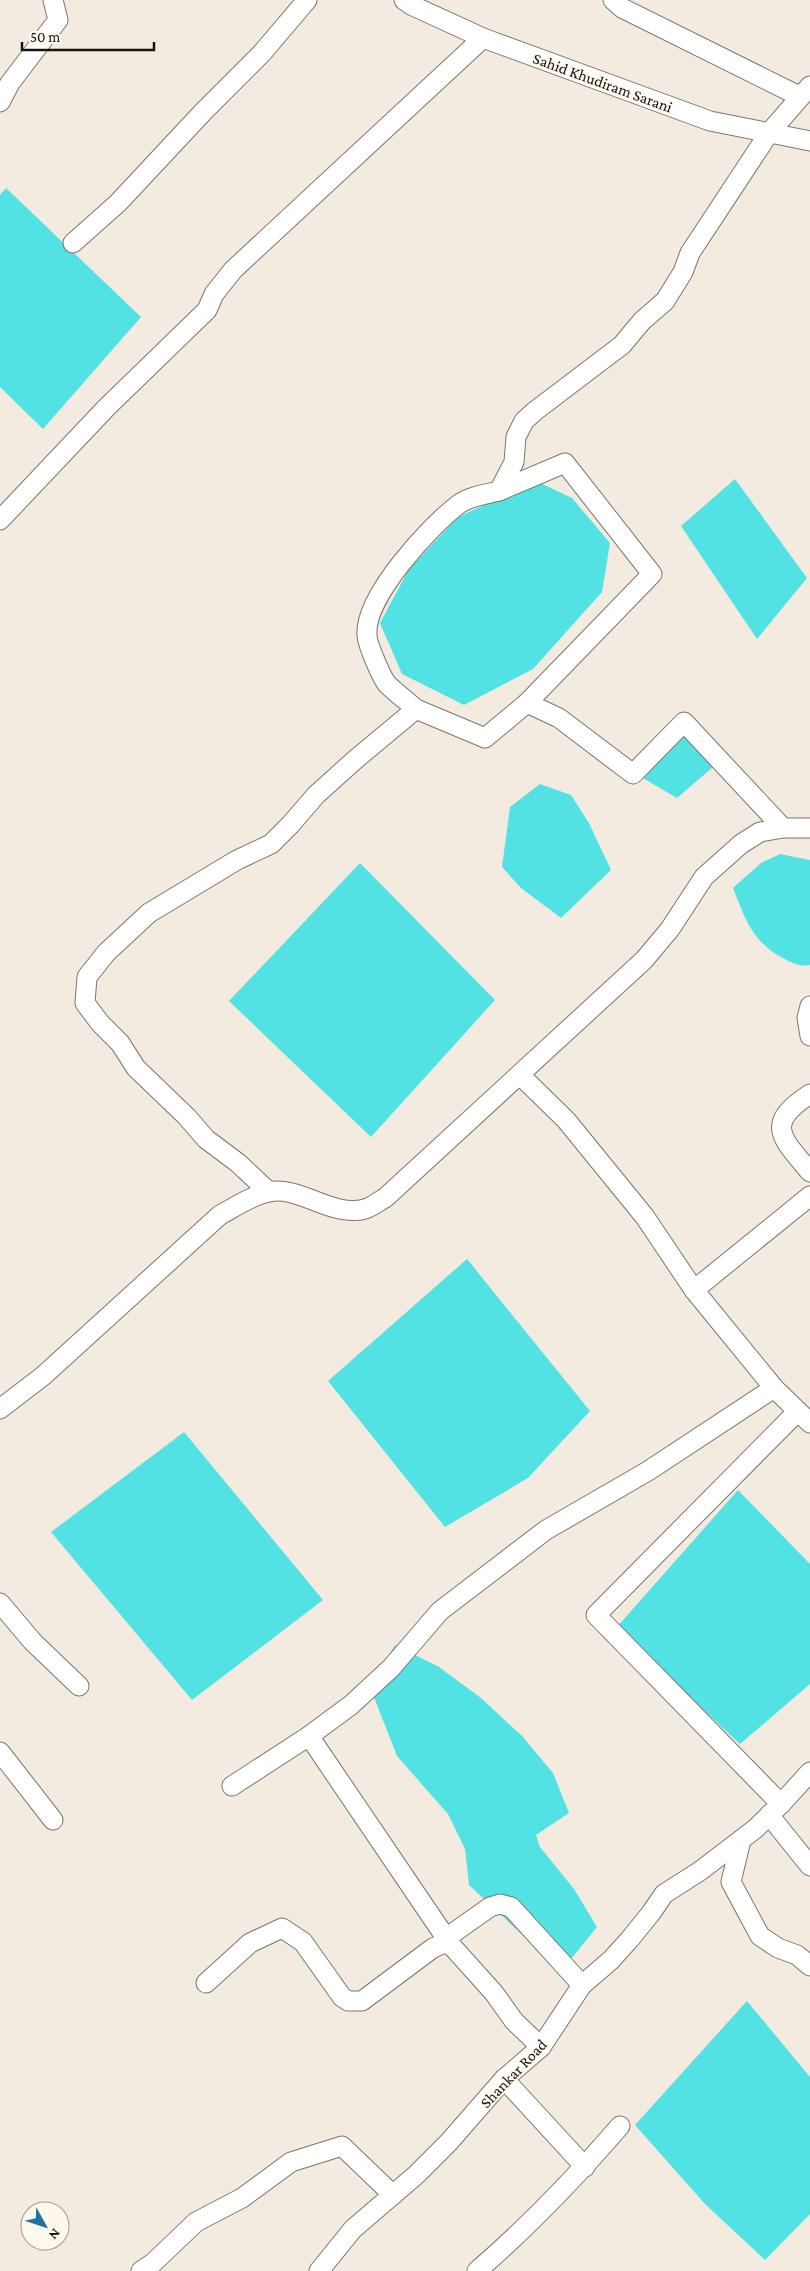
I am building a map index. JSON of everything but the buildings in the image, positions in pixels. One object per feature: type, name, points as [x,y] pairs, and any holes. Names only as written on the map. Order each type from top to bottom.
[{"type":"street","points":[[0,102],[10,82],[58,20],[53,0]]},
{"type":"street","points":[[73,244],[118,203],[203,112],[262,53],[307,0]]},
{"type":"street","name":"Sahid Khudiram Sarani","points":[[404,0],[483,38],[710,121],[810,141]]},
{"type":"street","points":[[499,491],[514,462],[516,437],[524,421],[600,360],[622,345],[642,321],[665,300],[683,272],[690,253],[769,133],[805,91],[622,8],[613,0]]},
{"type":"street","points":[[0,520],[107,407],[207,310],[214,294],[233,270],[483,38]]},
{"type":"street","points":[[565,463],[652,574],[527,703],[485,738],[416,709],[386,683],[370,650],[366,635],[371,607],[385,585],[417,545],[460,503],[499,491],[565,463]]},
{"type":"street","points":[[527,703],[559,718],[633,774],[684,722],[783,828]]},
{"type":"street","points":[[269,1192],[238,1163],[206,1139],[187,1117],[136,1068],[120,1043],[100,1023],[86,1003],[88,977],[106,953],[149,913],[237,860],[271,844],[292,824],[316,795],[416,709]]},
{"type":"street","points":[[0,1409],[43,1376],[220,1216],[246,1201],[269,1192],[284,1192],[344,1210],[365,1209],[385,1198],[644,960],[670,929],[704,877],[741,844],[760,832],[783,828],[810,828]]},
{"type":"street","points":[[810,1006],[807,1018],[810,1036]]},
{"type":"street","points":[[520,1075],[566,1120],[645,1217],[694,1290],[774,1388],[804,1417],[596,1615],[775,1809],[810,1866]]},
{"type":"street","points":[[810,1094],[785,1113],[781,1122],[781,1133],[810,1172]]},
{"type":"street","points":[[694,1290],[810,1196]]},
{"type":"street","points":[[232,1786],[309,1736],[351,1704],[391,1668],[440,1611],[546,1530],[648,1471],[774,1388]]},
{"type":"street","points":[[0,1603],[33,1642],[78,1686]]},
{"type":"street","points":[[309,1736],[448,1941],[494,1993],[514,2022],[541,2047]]},
{"type":"street","points":[[0,1752],[53,1820]]},
{"type":"street","name":"Shankar Road","points":[[319,2271],[353,2230],[448,2142],[504,2079],[541,2047],[582,1985],[611,1960],[630,1939],[651,1914],[664,1894],[700,1871],[740,1840],[775,1809],[810,1772]]},
{"type":"street","points":[[740,1840],[731,1882],[760,1936],[778,1948],[797,1955],[810,1966]]},
{"type":"street","points":[[206,1983],[250,1943],[282,1928],[304,1942],[342,1997],[348,2001],[362,2001],[433,1948],[448,1941],[490,1907],[500,1904],[512,1907],[582,1985]]},
{"type":"street","points":[[504,2079],[584,2167]]},
{"type":"street","points":[[478,2271],[506,2246],[584,2167],[620,2126]]},
{"type":"street","points":[[141,2271],[153,2263],[196,2222],[242,2198],[291,2162],[342,2146],[393,2194]]},
{"type":"water","points":[[6,188],[141,317],[43,429],[0,387],[0,195]]},
{"type":"water","points":[[735,479],[807,578],[757,639],[681,526]]},
{"type":"water","points":[[536,481],[572,498],[610,543],[602,592],[533,669],[464,705],[402,674],[380,623],[409,569],[458,517]]},
{"type":"water","points":[[687,724],[720,761],[677,798],[641,777]]},
{"type":"water","points":[[540,784],[571,795],[589,823],[611,870],[561,918],[521,888],[502,867],[510,807]]},
{"type":"water","points":[[780,854],[810,860],[810,965],[792,963],[771,950],[756,936],[741,909],[733,888],[761,863]]},
{"type":"water","points":[[360,863],[495,1000],[371,1137],[229,1001]]},
{"type":"water","points":[[467,1259],[590,1411],[528,1478],[445,1527],[328,1381]]},
{"type":"water","points":[[184,1432],[323,1600],[192,1700],[51,1532]]},
{"type":"water","points":[[738,1490],[810,1564],[810,1684],[740,1744],[616,1628]]},
{"type":"water","points":[[395,1645],[439,1667],[481,1698],[522,1736],[553,1773],[569,1813],[536,1835],[540,1847],[574,1889],[597,1927],[561,1971],[469,1885],[465,1849],[448,1814],[397,1756],[370,1687]]},
{"type":"water","points":[[747,2001],[810,2077],[810,2214],[765,2260],[705,2204],[635,2125]]}]
